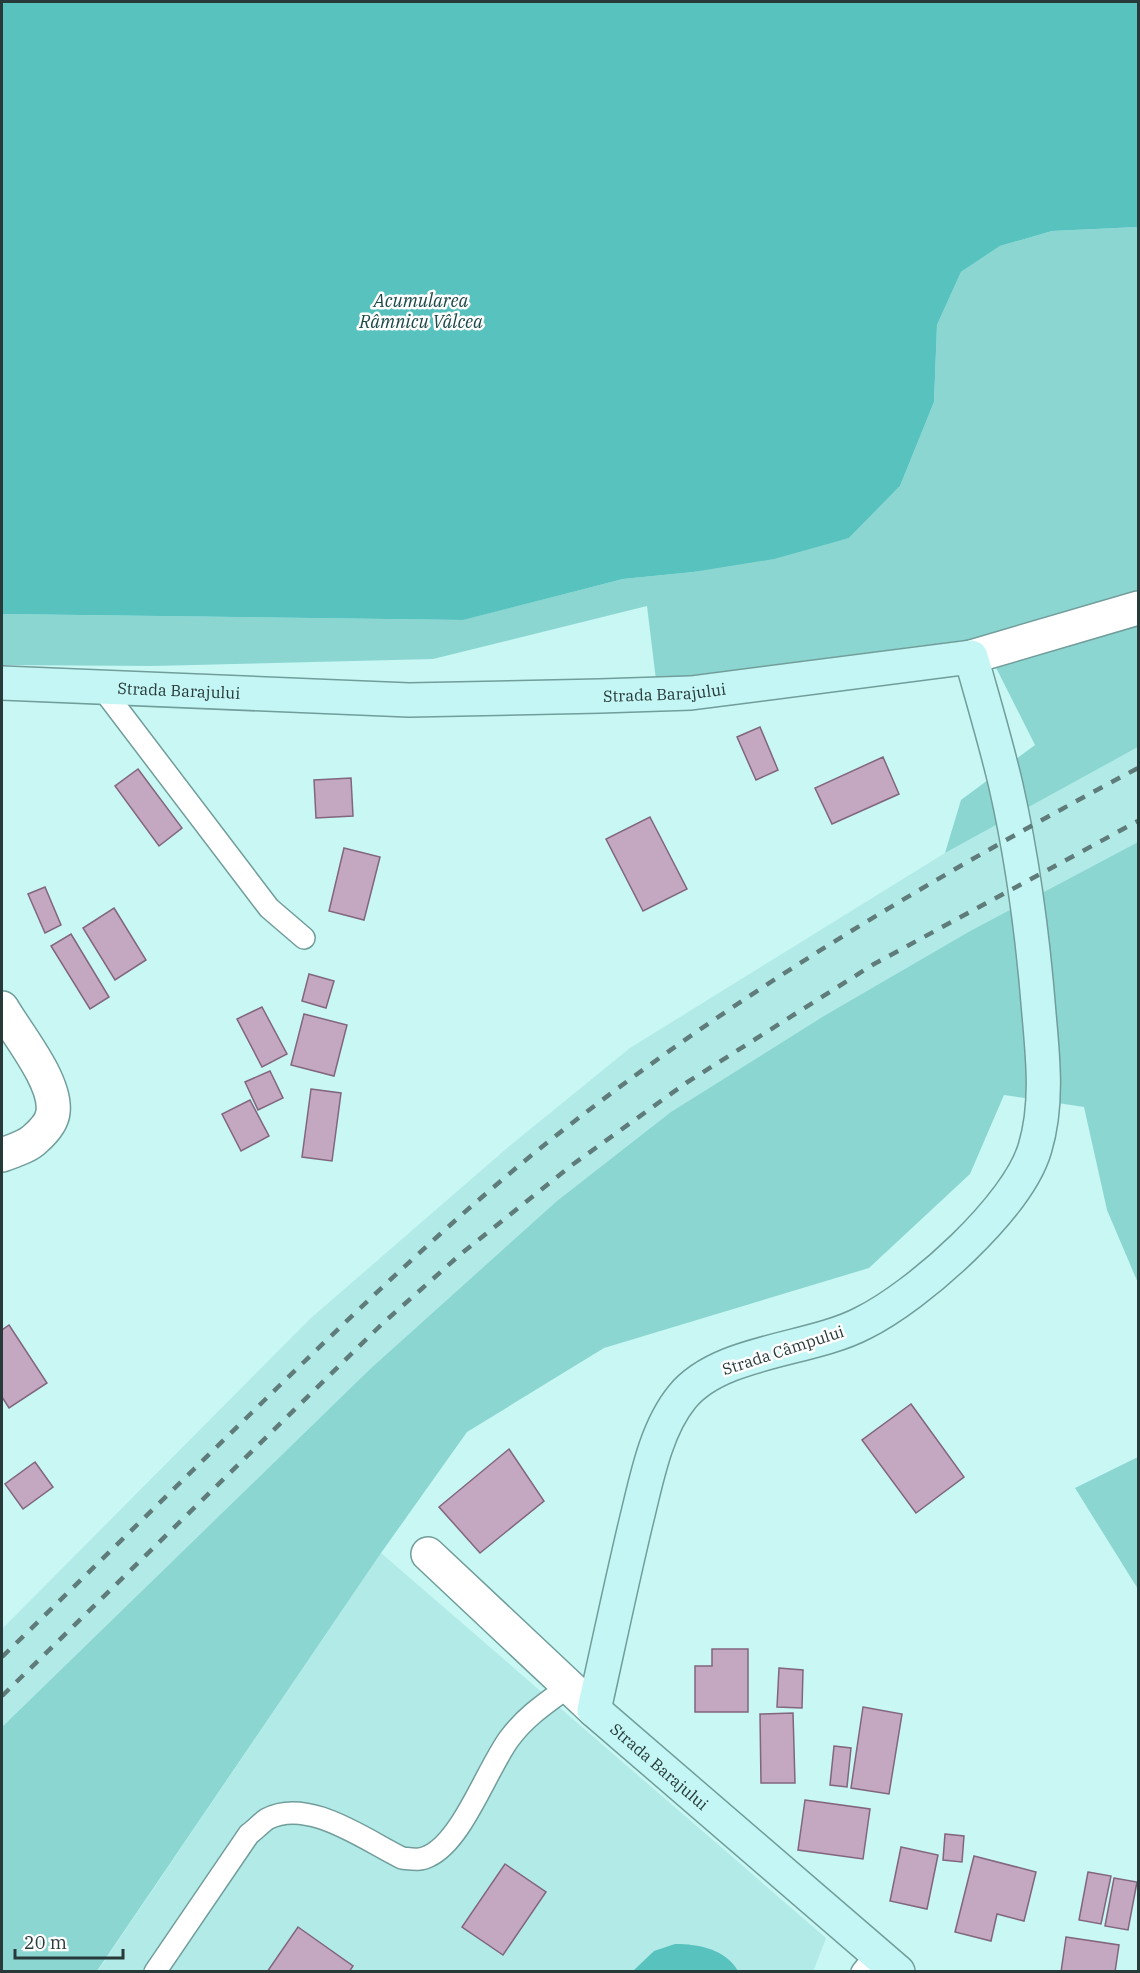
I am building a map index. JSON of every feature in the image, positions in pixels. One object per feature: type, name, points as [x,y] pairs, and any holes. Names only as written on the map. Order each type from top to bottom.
[{"type":"street","name":"Strada Barajului","points":[[2,683],[409,700],[691,693],[971,657],[1138,608]]},
{"type":"street","name":"Strada Câmpului","points":[[594,1710],[646,1483],[669,1418],[681,1397],[698,1381],[719,1369],[824,1340],[864,1323],[906,1297],[989,1220],[1021,1177],[1035,1151],[1041,1125],[1043,1089],[1033,936],[1006,788],[971,657]]},
{"type":"street","points":[[2,1008],[43,1074],[52,1096],[53,1112],[50,1124],[34,1141],[2,1155]]},
{"type":"street","name":"Strada Barajului","points":[[428,1554],[568,1687],[880,1965]]},
{"type":"lane","points":[[102,687],[269,909],[304,938]]},
{"type":"lane","points":[[155,1971],[249,1834],[267,1819],[292,1812],[315,1814],[402,1858],[416,1860],[430,1856],[457,1832],[494,1761],[511,1736],[535,1710],[568,1687]]},
{"type":"shaded area","points":[[1138,227],[1138,747],[945,853],[961,800],[1035,745],[981,638],[656,680],[647,606],[433,659],[152,666],[2,665],[2,614],[462,620],[623,579],[693,572],[849,538],[900,486],[934,402],[937,325],[961,272],[1000,246],[1052,231]]},
{"type":"shaded area","points":[[1138,747],[1138,842],[972,930],[368,1371],[2,1727],[2,1629],[311,1318],[506,1149],[630,1048],[945,853]]},
{"type":"shaded area","points":[[1138,842],[1138,1283],[1107,1210],[1084,1107],[1004,1095],[970,1174],[869,1268],[604,1348],[467,1432],[381,1553],[97,1971],[2,1972],[2,1727],[368,1371],[557,1201],[671,1112],[824,1016],[972,930]]},
{"type":"shaded area","points":[[1138,1457],[1138,1589],[1075,1488]]},
{"type":"shaded area","points":[[381,1553],[826,1938],[813,1972],[97,1972]]},
{"type":"water","name":"Acumularea Râmnicu Vâlcea","points":[[2,2],[1138,2],[1138,227],[1052,231],[1000,246],[961,272],[937,325],[934,402],[900,486],[849,538],[774,559],[693,572],[623,579],[463,620],[2,614]]},
{"type":"water","points":[[675,1944],[711,1949],[726,1958],[738,1971],[633,1971],[654,1951]]},
{"type":"building","points":[[760,727],[778,770],[756,780],[737,737]]},
{"type":"building","points":[[883,757],[899,794],[832,824],[815,788]]},
{"type":"building","points":[[138,769],[182,828],[159,846],[115,786]]},
{"type":"building","points":[[351,778],[353,816],[316,818],[314,780]]},
{"type":"building","points":[[650,817],[687,889],[643,911],[606,839]]},
{"type":"building","points":[[344,848],[380,857],[364,920],[329,911]]},
{"type":"building","points":[[45,887],[61,925],[45,933],[28,894]]},
{"type":"building","points":[[114,908],[146,960],[115,980],[83,928]]},
{"type":"building","points":[[71,934],[109,997],[90,1009],[51,946]]},
{"type":"building","points":[[309,974],[334,981],[326,1008],[302,1001]]},
{"type":"building","points":[[262,1007],[287,1054],[262,1067],[237,1019]]},
{"type":"building","points":[[304,1014],[347,1025],[334,1076],[291,1065]]},
{"type":"building","points":[[270,1071],[283,1098],[258,1110],[245,1082]]},
{"type":"building","points":[[311,1089],[341,1093],[332,1161],[302,1157]]},
{"type":"building","points":[[250,1100],[269,1136],[241,1151],[222,1114]]},
{"type":"building","points":[[9,1325],[47,1383],[9,1408],[2,1397],[2,1330]]},
{"type":"building","points":[[911,1404],[964,1477],[916,1513],[862,1440]]},
{"type":"building","points":[[509,1449],[544,1501],[480,1553],[439,1507]]},
{"type":"building","points":[[35,1462],[53,1487],[23,1509],[5,1484]]},
{"type":"building","points":[[712,1649],[748,1649],[748,1712],[695,1712],[695,1666],[712,1666]]},
{"type":"building","points":[[779,1668],[803,1670],[802,1708],[777,1707]]},
{"type":"building","points":[[863,1707],[902,1714],[889,1794],[851,1788]]},
{"type":"building","points":[[793,1713],[795,1783],[761,1783],[760,1714]]},
{"type":"building","points":[[834,1746],[851,1748],[847,1787],[830,1785]]},
{"type":"building","points":[[805,1800],[870,1809],[863,1859],[798,1850]]},
{"type":"building","points":[[945,1834],[964,1836],[962,1862],[943,1860]]},
{"type":"building","points":[[901,1847],[938,1855],[927,1909],[890,1901]]},
{"type":"building","points":[[974,1856],[1036,1872],[1024,1921],[997,1914],[991,1941],[955,1932]]},
{"type":"building","points":[[505,1864],[546,1892],[503,1955],[462,1927]]},
{"type":"building","points":[[1088,1872],[1111,1876],[1101,1924],[1079,1920]]},
{"type":"building","points":[[1114,1878],[1137,1882],[1128,1930],[1105,1926]]},
{"type":"building","points":[[298,1927],[353,1966],[349,1972],[267,1972]]},
{"type":"building","points":[[1066,1937],[1119,1945],[1115,1972],[1061,1972]]},
{"type":"railway","points":[[2,1657],[377,1293],[444,1231],[548,1142],[688,1038],[834,942],[985,852],[1138,768]]},
{"type":"railway","points":[[2,1696],[382,1324],[462,1253],[572,1165],[686,1083],[874,964],[1138,821]]}]
